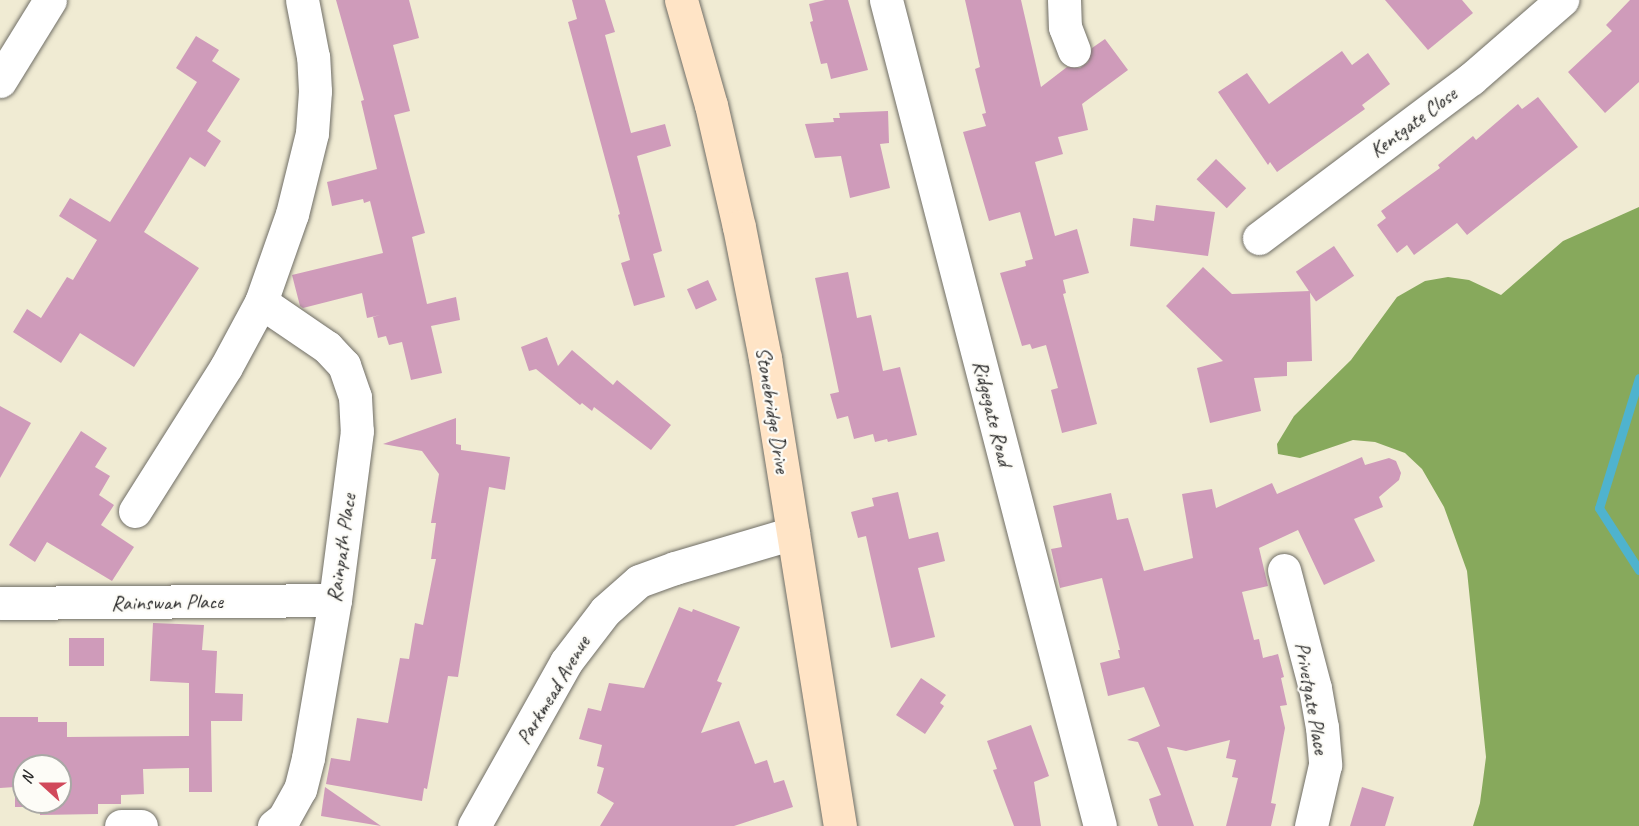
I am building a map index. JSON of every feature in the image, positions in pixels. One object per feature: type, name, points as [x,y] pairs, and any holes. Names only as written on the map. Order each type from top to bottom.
[{"type":"street","points":[[0,81],[51,0]]},
{"type":"street","points":[[135,511],[226,367],[261,302],[292,214],[312,133],[315,91],[313,57],[302,0]]},
{"type":"street","name":"Stonebridge Drive","points":[[681,0],[711,105],[739,227],[765,358],[840,826]]},
{"type":"street","name":"Ridgegate Road","points":[[886,0],[1100,826]]},
{"type":"street","points":[[1064,0],[1065,27],[1074,50]]},
{"type":"street","name":"Kentgate Close","points":[[1259,238],[1471,79],[1562,0]]},
{"type":"street","name":"Rainpath Place","points":[[261,302],[327,347],[344,365],[355,397],[357,431],[335,600],[308,758],[300,789],[284,818],[274,826]]},
{"type":"street","name":"Parkmead Avenue","points":[[474,826],[566,662],[605,611],[639,581],[793,533]]},
{"type":"street","name":"Privetgate Place","points":[[1284,570],[1315,688],[1322,728],[1324,765],[1311,826]]},
{"type":"street","name":"Rainswan Place","points":[[0,603],[335,600]]},
{"type":"street","points":[[121,826],[141,826]]},
{"type":"green space","points":[[1639,207],[1639,826],[1473,826],[1480,803],[1486,757],[1467,571],[1444,507],[1422,469],[1405,453],[1375,442],[1353,440],[1300,458],[1278,454],[1277,444],[1294,416],[1351,360],[1397,297],[1425,281],[1448,277],[1469,280],[1501,295],[1563,241]]},
{"type":"building","points":[[336,0],[409,0],[419,38],[393,45],[410,111],[394,115],[425,233],[412,237],[427,304],[456,297],[460,320],[431,326],[442,373],[411,380],[402,342],[389,345],[386,336],[378,338],[373,317],[380,315],[367,318],[362,293],[303,308],[300,306],[292,275],[383,253],[370,201],[364,203],[363,199],[332,206],[327,182],[377,169],[361,101],[364,100]]},
{"type":"building","points":[[572,0],[605,0],[615,32],[605,35],[631,133],[665,124],[671,146],[637,156],[662,251],[653,254],[665,297],[634,306],[621,263],[630,260],[618,215],[620,214],[568,22],[577,19]]},
{"type":"building","points":[[825,0],[848,0],[868,70],[831,79],[827,63],[821,64],[810,22],[813,21],[809,4]]},
{"type":"building","points":[[965,0],[1021,0],[1041,87],[1067,67],[1080,68],[1088,62],[1092,48],[1105,39],[1128,70],[1082,104],[1088,130],[1058,137],[1063,154],[1035,162],[1055,236],[1077,229],[1089,273],[1063,280],[1066,293],[1063,294],[1097,424],[1062,433],[1051,390],[1058,388],[1046,345],[1032,349],[1030,344],[1022,346],[1000,273],[1026,266],[1025,261],[1033,259],[1020,212],[989,221],[963,132],[986,126],[982,114],[986,113],[975,69],[980,67]]},
{"type":"building","points":[[1385,0],[1462,0],[1473,13],[1428,50]]},
{"type":"building","points":[[1630,0],[1639,0],[1639,82],[1605,113],[1568,72],[1612,31],[1606,25]]},
{"type":"building","points":[[196,36],[219,50],[212,61],[240,79],[207,131],[221,141],[205,167],[190,157],[144,232],[199,268],[134,367],[80,333],[61,363],[13,332],[27,309],[41,318],[67,277],[73,280],[97,240],[59,216],[70,198],[110,222],[197,82],[176,68]]},
{"type":"building","points":[[1342,51],[1352,65],[1368,53],[1390,84],[1362,105],[1365,109],[1277,172],[1270,162],[1268,165],[1218,92],[1247,73],[1269,104]]},
{"type":"building","points":[[1538,97],[1578,147],[1467,235],[1457,223],[1414,255],[1407,245],[1397,253],[1377,225],[1386,218],[1381,211],[1440,168],[1438,165],[1473,136],[1476,140],[1518,104],[1522,109]]},
{"type":"building","points":[[888,111],[889,143],[880,144],[890,188],[850,198],[841,156],[815,158],[805,124],[834,122],[833,118],[840,118],[839,113]]},
{"type":"building","points":[[1216,159],[1246,188],[1227,208],[1197,179]]},
{"type":"building","points":[[1156,205],[1215,212],[1208,256],[1130,246],[1133,218],[1154,221]]},
{"type":"building","points":[[1334,246],[1354,276],[1316,302],[1296,272]]},
{"type":"building","points":[[1203,267],[1232,294],[1310,291],[1312,361],[1287,362],[1287,376],[1254,378],[1261,411],[1210,423],[1197,368],[1223,361],[1166,306]]},
{"type":"building","points":[[848,272],[857,318],[871,315],[883,371],[900,367],[917,435],[888,442],[887,439],[875,442],[873,434],[854,439],[848,416],[837,419],[830,394],[839,392],[815,278]]},
{"type":"building","points":[[708,280],[717,300],[696,309],[687,289]]},
{"type":"building","points":[[547,337],[558,366],[572,350],[613,385],[617,380],[671,425],[651,450],[594,407],[592,411],[582,403],[580,405],[536,369],[529,371],[521,347]]},
{"type":"building","points":[[0,406],[31,423],[0,478]]},
{"type":"building","points":[[456,418],[456,444],[461,445],[461,450],[510,457],[505,490],[489,487],[458,677],[448,676],[427,789],[424,788],[422,801],[326,784],[331,758],[350,761],[357,718],[388,723],[400,658],[409,659],[415,623],[423,625],[436,559],[431,559],[436,523],[431,523],[439,474],[422,451],[383,444]]},
{"type":"building","points":[[81,431],[107,448],[95,467],[110,476],[99,495],[114,505],[101,525],[134,547],[112,581],[47,542],[35,562],[9,545]]},
{"type":"building","points":[[1362,457],[1365,465],[1389,458],[1396,461],[1401,473],[1399,480],[1379,497],[1383,507],[1354,519],[1375,561],[1324,585],[1298,530],[1259,548],[1268,586],[1242,592],[1254,640],[1259,639],[1263,658],[1278,654],[1284,677],[1281,678],[1287,705],[1280,706],[1285,728],[1271,803],[1276,804],[1271,826],[1226,826],[1238,778],[1232,777],[1236,760],[1226,758],[1230,740],[1186,751],[1167,747],[1194,826],[1158,826],[1149,799],[1161,795],[1138,742],[1127,740],[1160,726],[1144,687],[1108,696],[1100,663],[1120,658],[1118,650],[1120,650],[1102,578],[1060,588],[1051,549],[1062,547],[1053,506],[1111,493],[1117,520],[1128,518],[1144,571],[1193,558],[1182,494],[1212,489],[1216,508],[1272,483],[1277,494]]},
{"type":"building","points":[[898,492],[909,539],[938,532],[945,561],[918,568],[935,637],[891,648],[866,536],[858,538],[851,512],[874,506],[872,498]]},
{"type":"building","points":[[679,607],[692,612],[693,609],[740,627],[717,681],[722,683],[701,733],[739,721],[755,764],[767,760],[774,783],[784,780],[793,807],[734,826],[600,826],[614,803],[597,793],[604,768],[597,766],[602,745],[579,739],[588,708],[601,711],[609,683],[644,688]]},
{"type":"building","points":[[153,623],[204,625],[202,650],[217,651],[215,693],[243,694],[242,721],[211,721],[212,792],[189,792],[189,768],[143,769],[144,794],[121,795],[121,804],[98,804],[98,814],[40,815],[72,814],[72,754],[12,754],[12,787],[0,788],[0,717],[38,717],[38,722],[67,722],[67,737],[189,736],[189,683],[150,681]]},
{"type":"building","points":[[69,638],[104,638],[104,666],[69,666]]},
{"type":"building","points":[[921,678],[946,695],[940,703],[944,706],[925,734],[896,715]]},
{"type":"building","points":[[1031,725],[1049,776],[1034,782],[1041,826],[1014,826],[993,770],[997,769],[987,741]]},
{"type":"building","points":[[325,787],[381,826],[321,816]]},
{"type":"building","points":[[1362,787],[1394,797],[1385,826],[1350,826]]},
{"type":"waterway","points":[[1639,378],[1599,508],[1639,570]]}]
